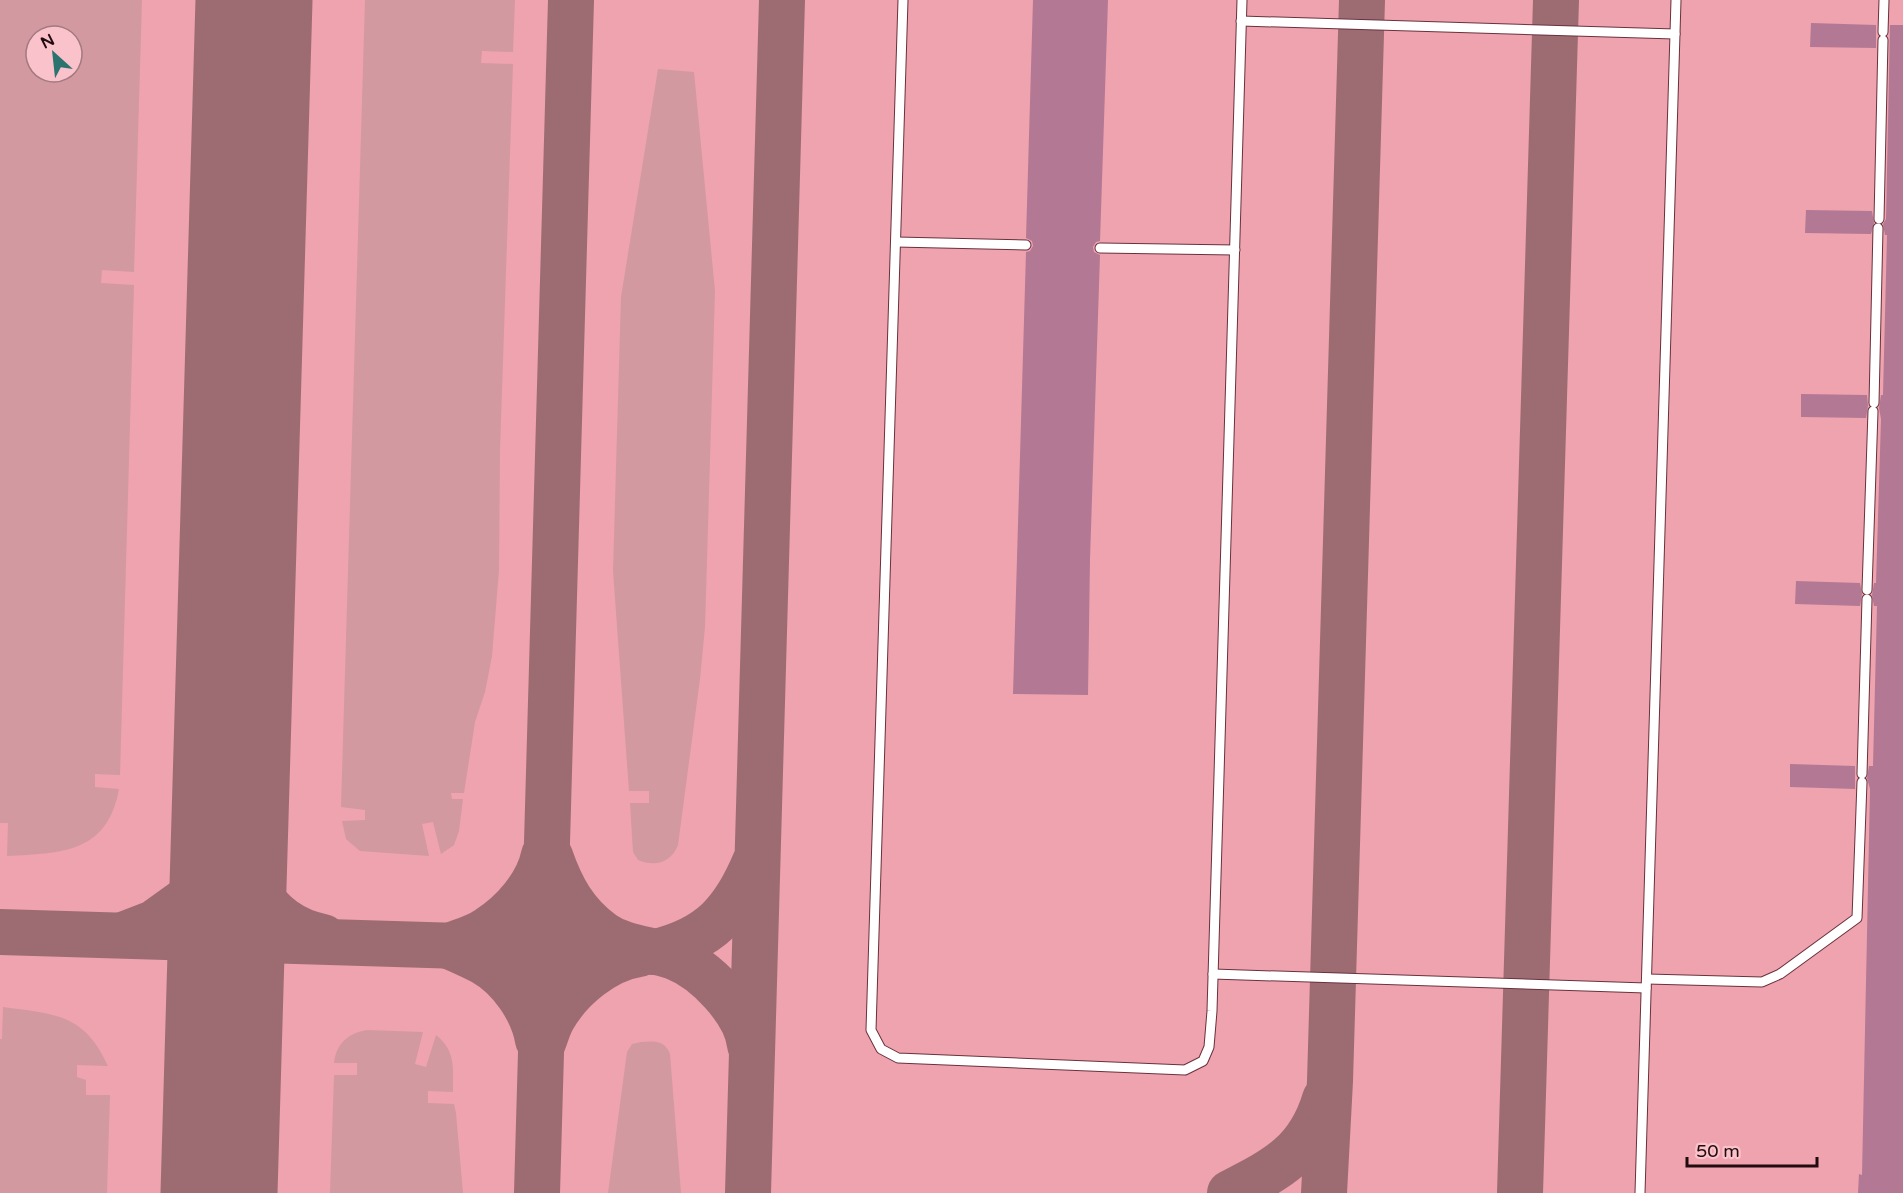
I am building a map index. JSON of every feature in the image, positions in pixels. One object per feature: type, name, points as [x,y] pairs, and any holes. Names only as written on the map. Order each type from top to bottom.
[{"type":"lane","points":[[903,0],[872,1030],[875,1041],[889,1055],[898,1058],[1185,1070],[1203,1061],[1209,1047],[1213,974],[1242,0]]},
{"type":"lane","points":[[1640,1193],[1676,0]]},
{"type":"lane","points":[[1213,974],[1646,983],[1762,982],[1780,974],[1857,918],[1874,407],[1884,0]]},
{"type":"lane","points":[[1241,21],[1675,34]]},
{"type":"lane","points":[[896,242],[1026,245]]},
{"type":"lane","points":[[1100,248],[1235,250]]},
{"type":"shaded area","points":[[0,0],[1903,0],[1903,1193],[0,1193]]},
{"type":"shaded area","points":[[0,0],[142,0],[134,272],[102,270],[101,283],[134,285],[120,775],[95,774],[95,787],[119,789],[113,810],[104,826],[93,838],[63,851],[7,856],[8,823],[0,823]]},
{"type":"shaded area","points":[[365,0],[515,0],[513,52],[482,51],[481,63],[513,64],[500,450],[499,570],[492,656],[485,692],[475,722],[464,793],[451,793],[452,799],[463,799],[459,831],[454,845],[441,854],[433,822],[422,824],[429,856],[360,851],[346,839],[342,821],[365,820],[365,810],[341,807]]},
{"type":"shaded area","points":[[658,69],[694,72],[715,291],[705,627],[700,679],[678,845],[667,860],[650,863],[638,860],[633,852],[630,803],[649,803],[649,791],[629,791],[613,571],[621,297]]},
{"type":"shaded area","points":[[3,1007],[66,1019],[89,1035],[99,1049],[108,1066],[77,1065],[77,1077],[86,1080],[86,1095],[110,1095],[107,1193],[0,1193],[0,1039],[2,1039]]},
{"type":"shaded area","points":[[367,1030],[423,1032],[415,1064],[426,1067],[436,1035],[447,1047],[452,1060],[453,1092],[428,1091],[428,1103],[454,1104],[463,1193],[330,1193],[334,1075],[357,1075],[357,1063],[334,1063],[335,1056],[344,1040]]},
{"type":"shaded area","points":[[641,1042],[662,1044],[670,1054],[681,1193],[608,1193],[627,1052],[632,1044]]},
{"type":"building","points":[[1033,0],[1108,0],[1100,241],[1096,242],[1093,247],[1094,252],[1100,255],[1088,695],[1013,694],[1026,252],[1030,251],[1033,246],[1032,241],[1026,238]]},
{"type":"building","points":[[1811,23],[1876,25],[1876,48],[1810,47]]},
{"type":"building","points":[[1890,25],[1903,25],[1903,1193],[1858,1193],[1859,1174],[1862,1175],[1870,789],[1867,778],[1869,766],[1873,766],[1877,606],[1874,606],[1872,595],[1874,583],[1876,583],[1881,419],[1879,408],[1881,395],[1883,395],[1887,235],[1885,235],[1883,224],[1886,219]]},
{"type":"building","points":[[1806,210],[1872,211],[1874,223],[1871,234],[1805,233]]},
{"type":"building","points":[[1801,394],[1867,395],[1866,418],[1801,417]]},
{"type":"building","points":[[1796,581],[1860,583],[1862,594],[1860,606],[1795,604]]},
{"type":"building","points":[[1790,764],[1855,766],[1855,789],[1790,787]]},
{"type":"taxiway","points":[[537,1193],[571,0]]},
{"type":"taxiway","points":[[748,1193],[782,0]]},
{"type":"taxiway","points":[[1324,1193],[1330,1081],[1362,0]]},
{"type":"taxiway","points":[[1520,1193],[1556,0]]},
{"type":"taxiway","points":[[230,795],[236,844],[247,879],[276,914],[302,931],[323,937]]},
{"type":"taxiway","points":[[123,935],[154,923],[186,900],[212,867],[229,809]]},
{"type":"taxiway","points":[[538,1040],[526,1006],[511,985],[493,968],[449,946],[479,934],[506,915],[530,887],[544,855]]},
{"type":"taxiway","points":[[550,856],[570,900],[584,918],[611,939],[674,957],[698,971],[711,981],[732,1005],[741,1018],[750,1045]]},
{"type":"taxiway","points":[[0,932],[655,952],[691,939],[718,921],[738,895],[755,862]]},
{"type":"taxiway","points":[[542,1045],[553,1018],[579,986],[614,962],[639,954]]},
{"type":"taxiway","points":[[1230,1193],[1262,1176],[1289,1157],[1310,1133],[1325,1099]]},
{"type":"runway","points":[[219,1193],[254,0]]}]
